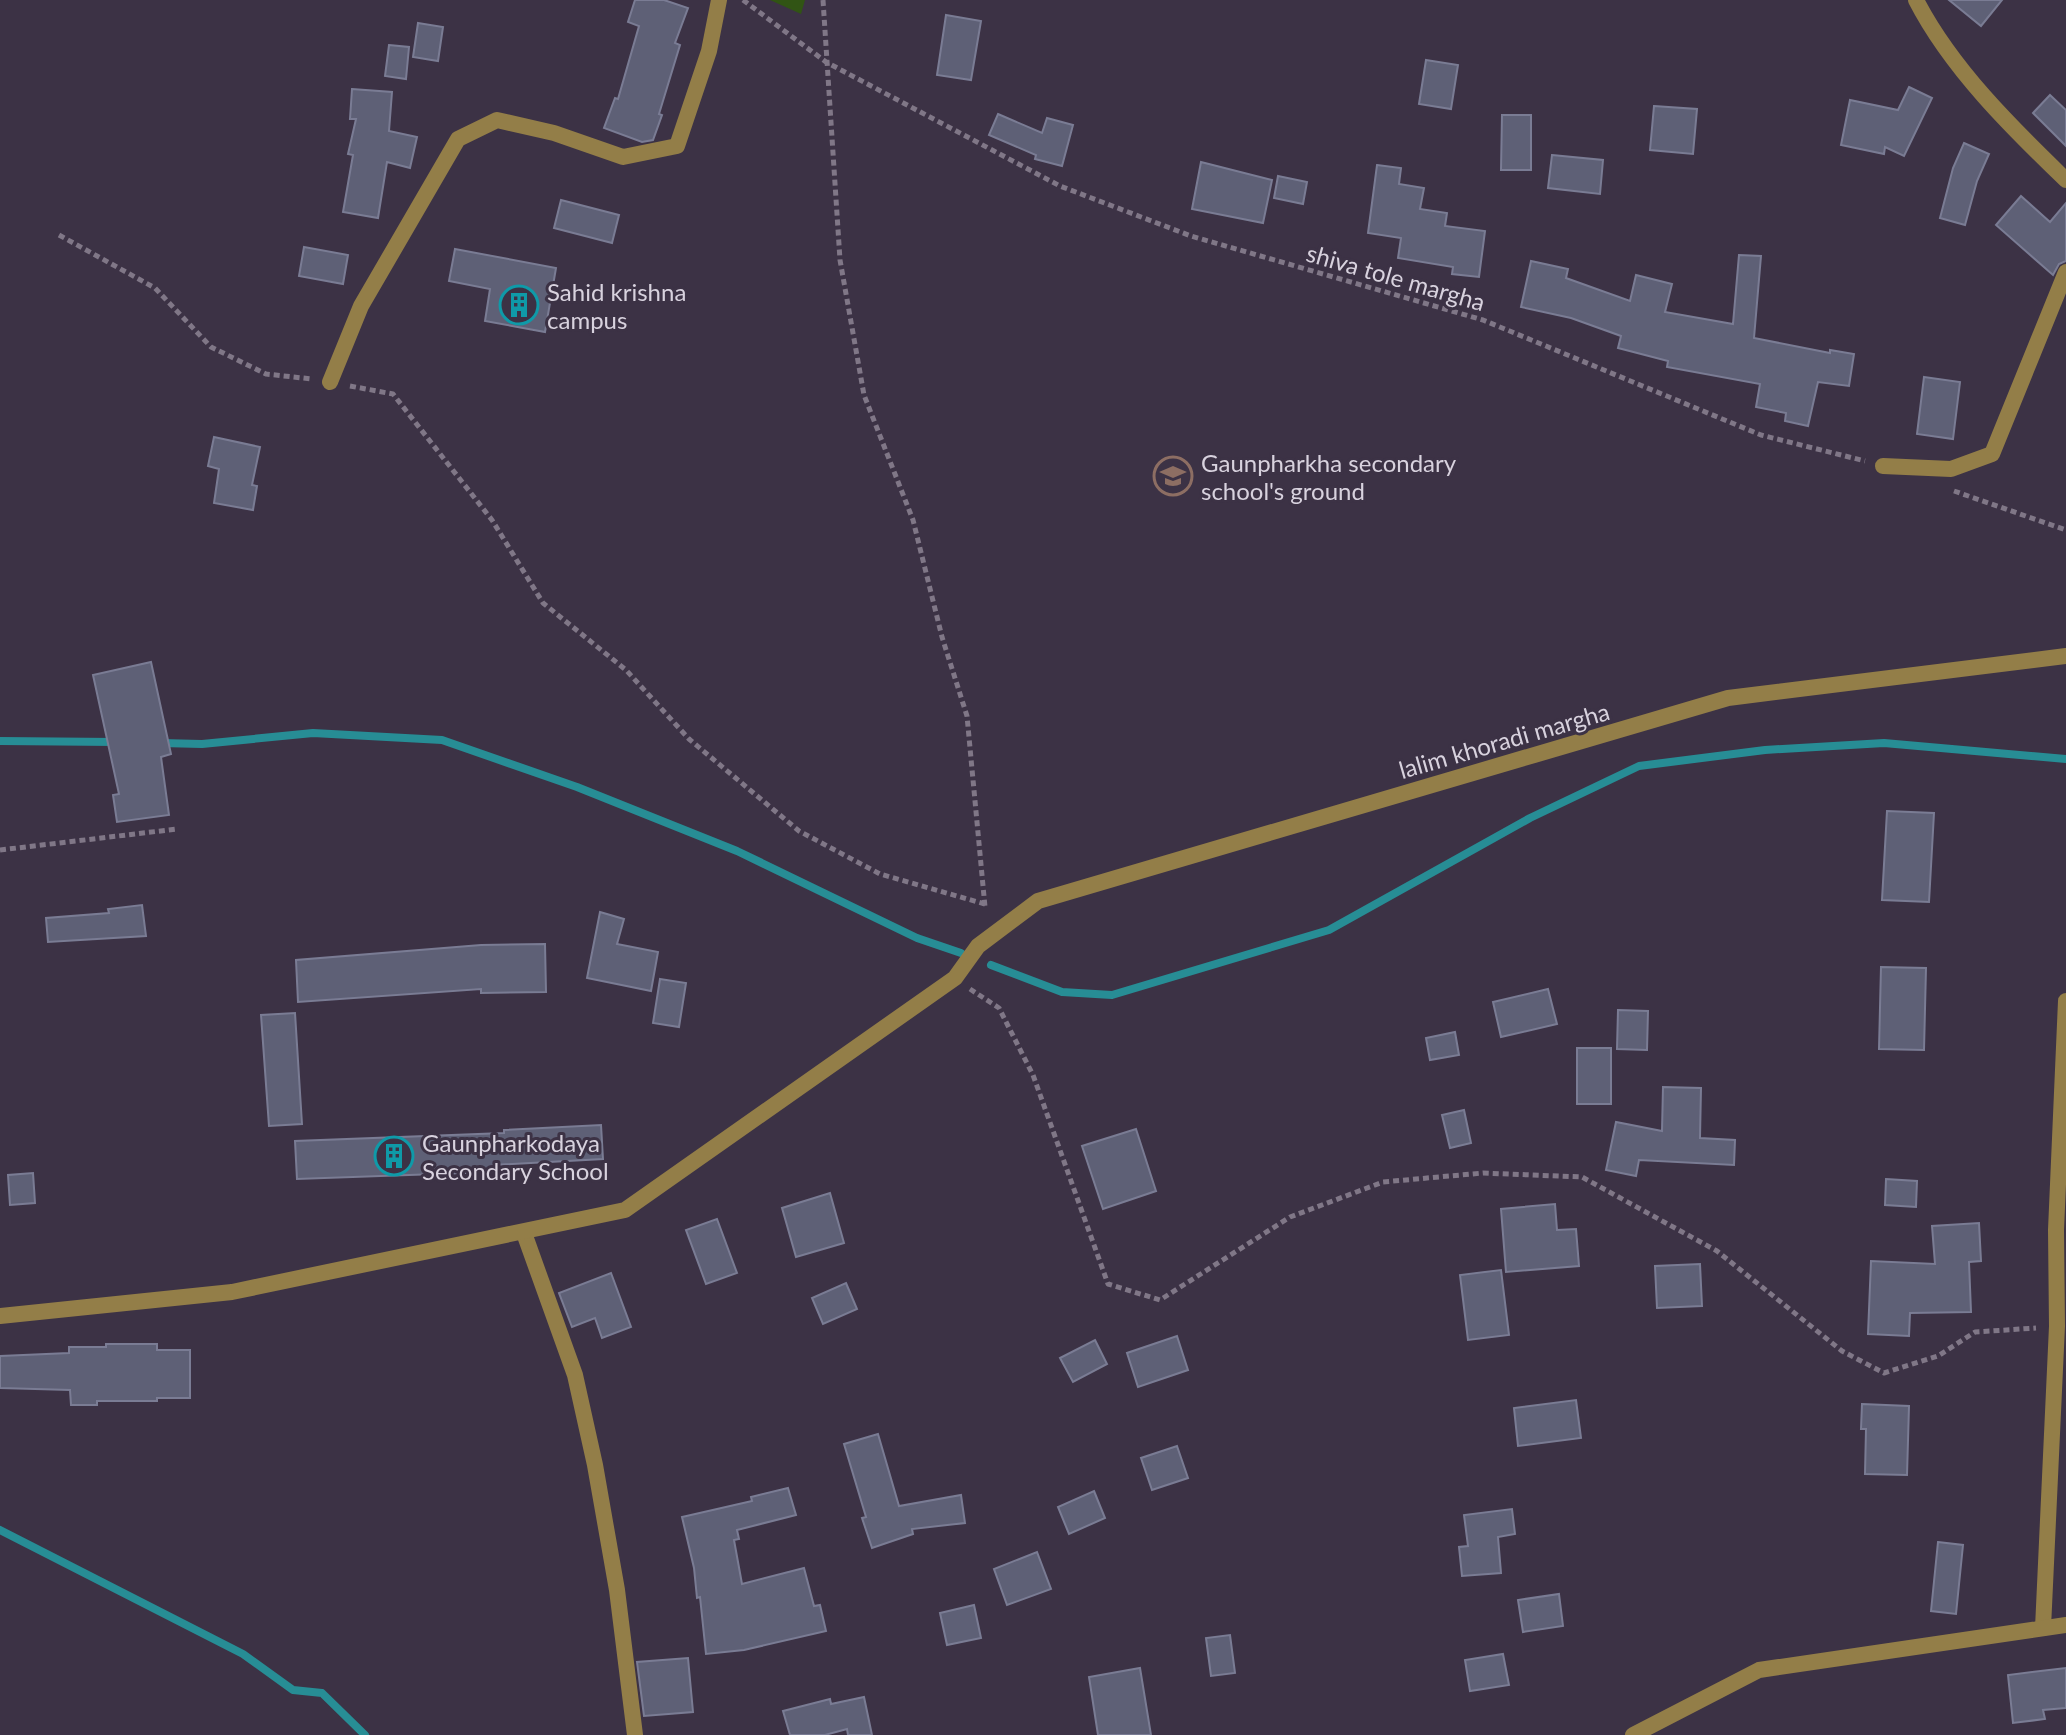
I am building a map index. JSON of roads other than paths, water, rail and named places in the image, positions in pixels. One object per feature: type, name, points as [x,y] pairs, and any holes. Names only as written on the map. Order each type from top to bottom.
[{"type":"street","points":[[330,382],[361,306],[458,139],[497,120],[554,133],[623,157],[677,146],[709,51],[719,0]]},
{"type":"street","points":[[1916,0],[1929,25],[2008,124],[2066,180]]},
{"type":"street","points":[[1883,466],[1951,469],[1992,454],[2066,272]]},
{"type":"street","name":"lalim khoradi margha","points":[[0,1316],[232,1292],[625,1210],[955,978],[978,946],[1038,901],[1728,698],[2066,656]]},
{"type":"street","points":[[2043,1628],[2057,1326],[2056,1230],[2066,1001]]},
{"type":"street","points":[[524,1233],[575,1375],[595,1465],[614,1575],[635,1735]]},
{"type":"street","points":[[1633,1735],[1759,1670],[2066,1625]]},
{"type":"waterway","points":[[161,743],[202,744],[313,733],[442,740],[577,787],[737,851],[917,938],[961,953]]},
{"type":"waterway","points":[[0,741],[116,742]]},
{"type":"waterway","points":[[991,965],[1062,992],[1112,995],[1329,930],[1530,818],[1639,766],[1765,750],[1884,743],[2066,759]]},
{"type":"waterway","points":[[0,1530],[243,1654],[293,1690],[322,1693],[365,1735]]},
{"type":"place","name":"Sahid krishna campus","points":[[519,305]]},
{"type":"place","name":"Gaunpharkha secondary school's ground","points":[[1173,476]]},
{"type":"place","name":"Gaunpharkodaya Secondary School","points":[[394,1156]]}]
